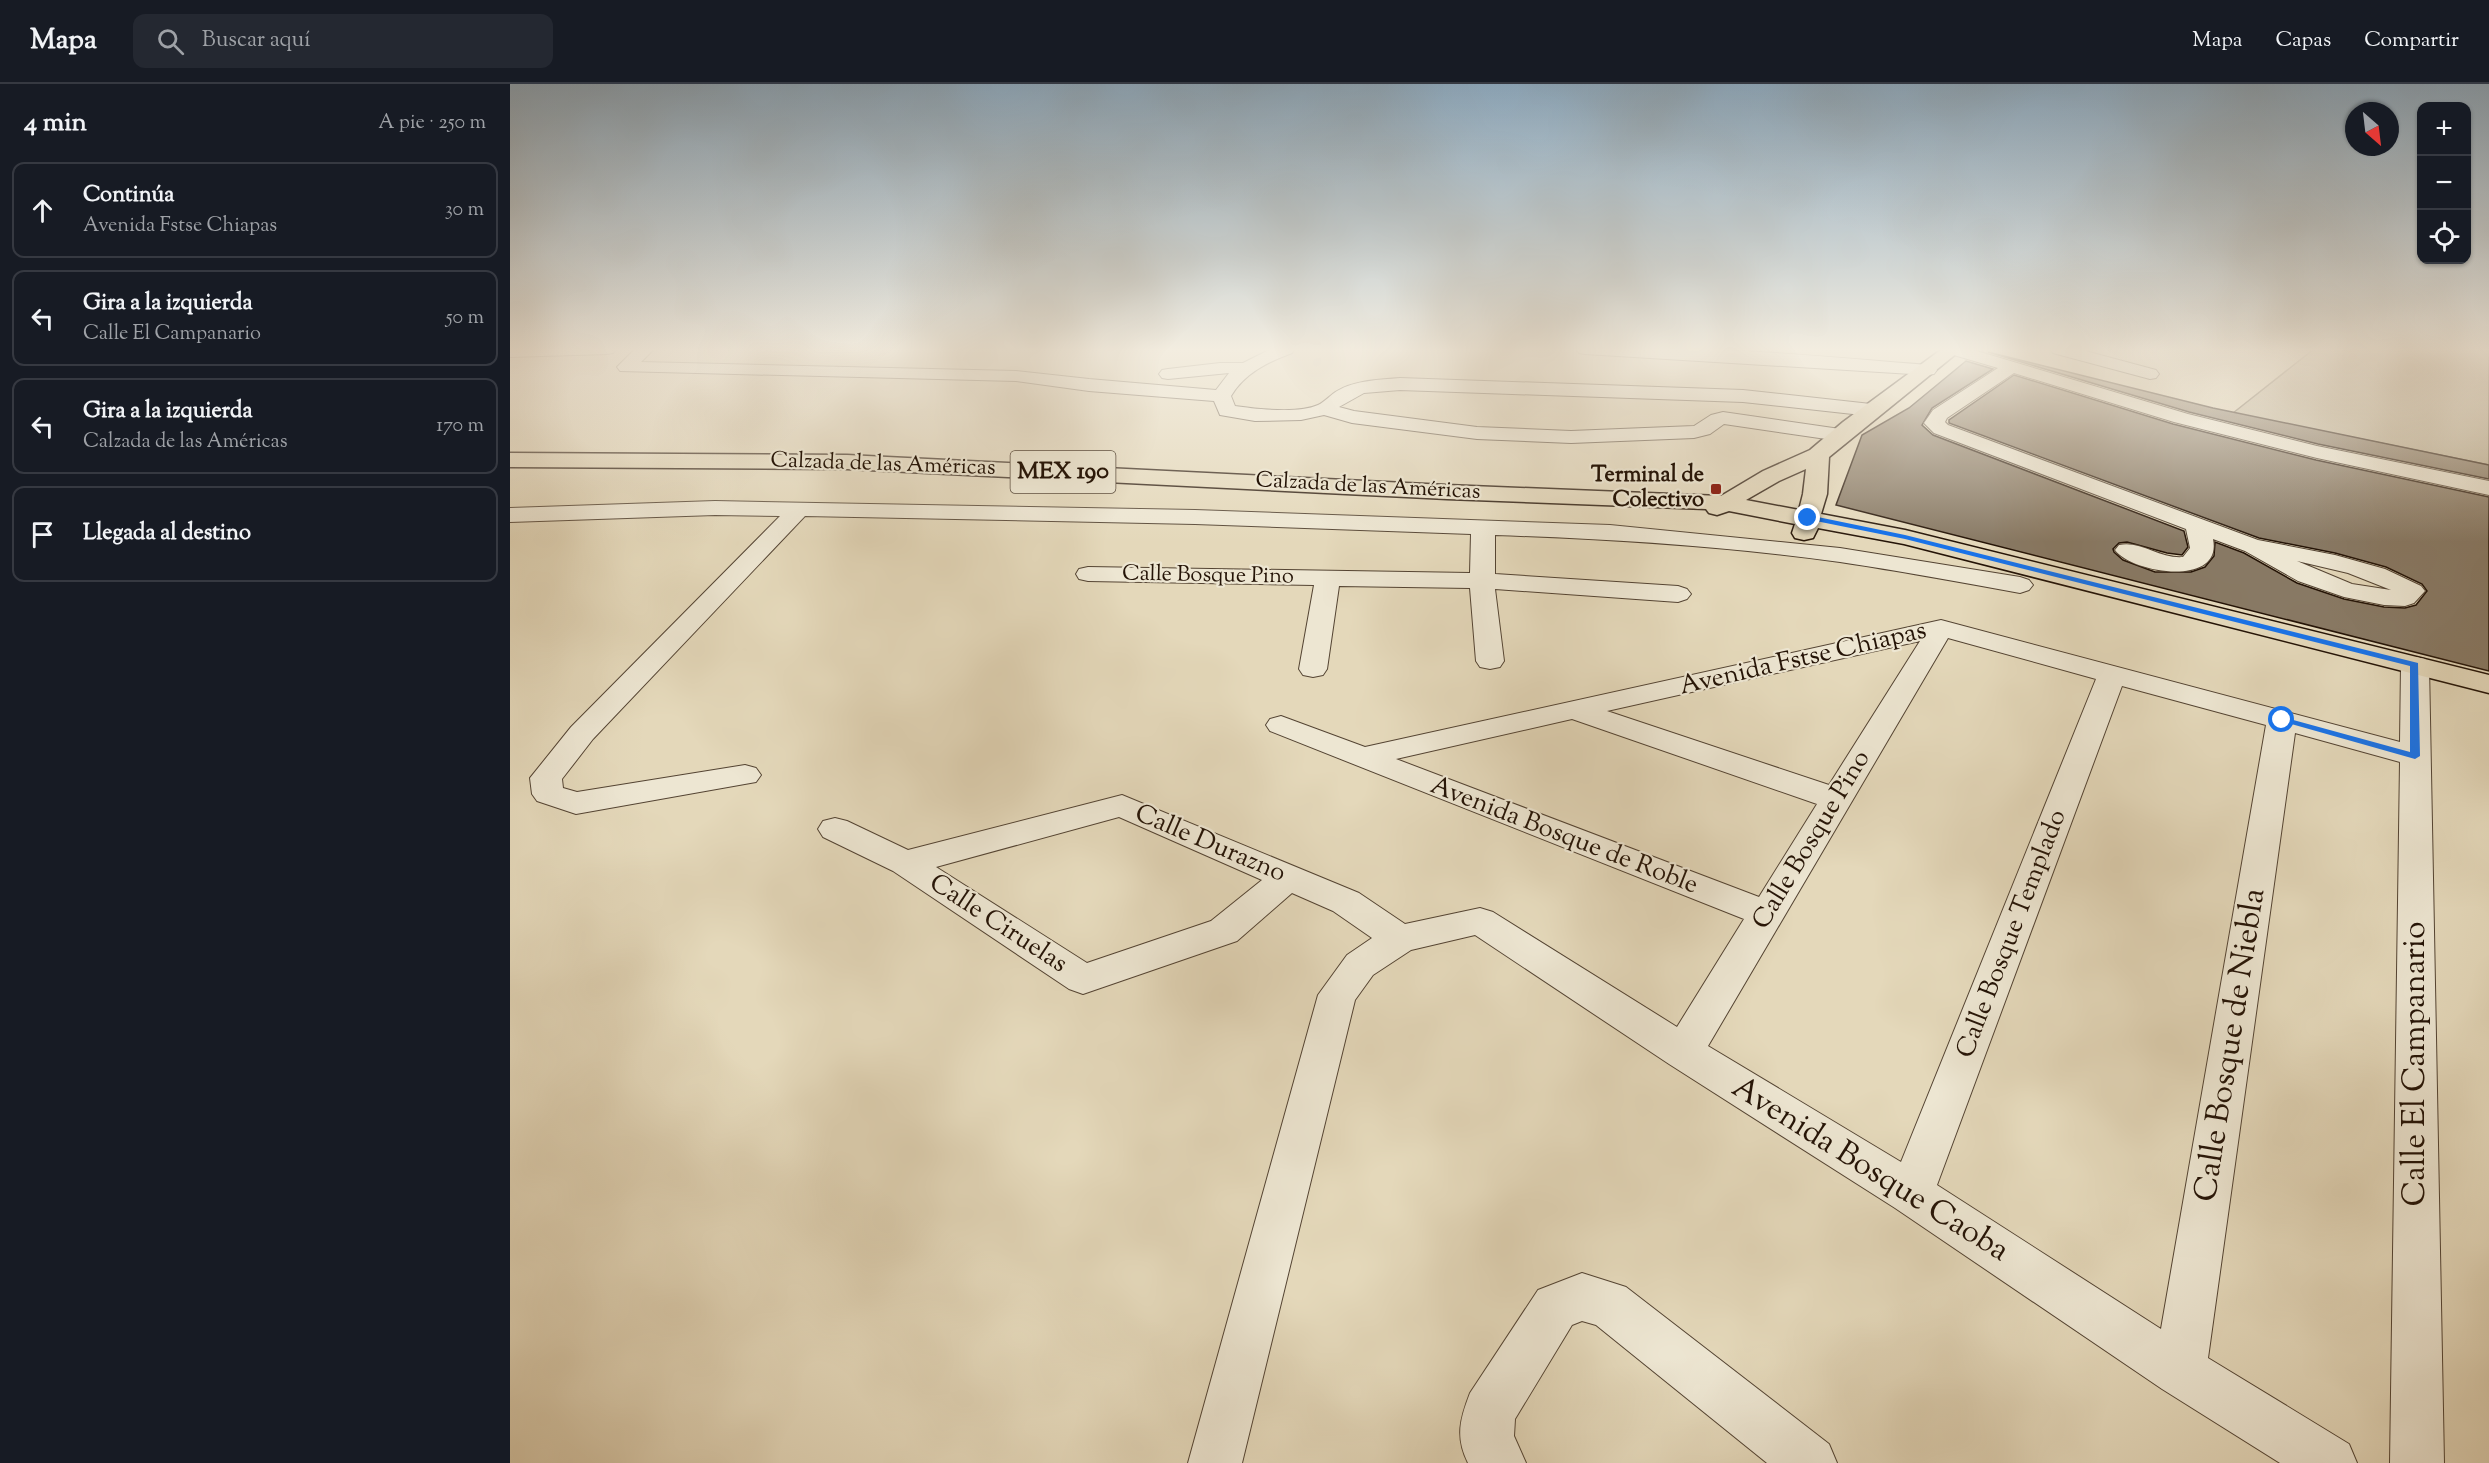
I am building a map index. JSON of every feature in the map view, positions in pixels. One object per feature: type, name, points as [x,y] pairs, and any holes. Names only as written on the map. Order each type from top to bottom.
[{"type":"main road","points":[[1716,509],[1771,476],[1818,455],[1867,413]]},
{"type":"main road","points":[[1806,525],[1815,494],[1818,455]]},
{"type":"main road","name":"Calzada de las Américas","points":[[510,460],[847,462],[1615,499],[1716,509],[1806,525],[1905,537],[2415,676],[2489,706]]},
{"type":"main road","name":"Calzada de las Américas","points":[[1806,525],[1902,555],[2020,585],[2415,676],[2489,684]]},
{"type":"street","points":[[1243,413],[1352,417],[1477,433],[1590,443],[1697,432],[1705,429],[1716,419],[1723,418],[1840,435]]},
{"type":"street","points":[[1941,413],[1934,423],[1941,429],[1960,437],[2253,546],[2361,570],[2397,582],[2412,591],[2405,598],[2378,598],[2339,590],[2300,573],[2253,546]]},
{"type":"street","points":[[2166,413],[2317,452],[2489,488]]},
{"type":"street","points":[[510,515],[715,508],[799,509],[1195,516],[1610,532],[1840,555],[2020,585]]},
{"type":"street","points":[[745,775],[576,803],[548,794],[546,778],[582,733],[799,509]]},
{"type":"street","points":[[2127,550],[2147,560],[2168,565],[2186,564],[2198,557],[2202,546],[2197,525]]},
{"type":"street","points":[[1483,527],[1482,581],[1490,662]]},
{"type":"street","name":"Calle Bosque Pino","points":[[1088,574],[1482,581],[1678,594]]},
{"type":"street","name":"Calle Bosque Pino","points":[[1313,669],[1328,579]]},
{"type":"street","name":"Calle Bosque Pino","points":[[1683,1052],[1941,628]]},
{"type":"street","name":"Avenida Fstse Chiapas","points":[[1361,757],[1941,628],[2415,756]]},
{"type":"street","name":"Calle Bosque Templado","points":[[1911,1193],[2112,674]]},
{"type":"street","name":"Calle El Campanario","points":[[2415,676],[2417,1463]]},
{"type":"street","points":[[1576,711],[1837,799]]},
{"type":"street","name":"Calle Bosque de Niebla","points":[[2180,1371],[2282,720]]},
{"type":"street","name":"Avenida Bosque de Roble","points":[[1281,725],[1767,914]]},
{"type":"street","name":"Calle Durazno","points":[[905,863],[1122,806],[1346,902],[1400,939]]},
{"type":"street","name":"Calle Ciruelas","points":[[835,829],[905,863],[1083,979],[1224,931],[1287,877]]},
{"type":"street","name":"Avenida Bosque Caoba","points":[[1400,939],[1480,921],[1683,1052],[1911,1193],[2180,1371],[2330,1463]]},
{"type":"street","points":[[1215,1463],[1337,994],[1360,965],[1400,939]]},
{"type":"street","points":[[1499,1463],[1486,1442],[1489,1412],[1555,1307],[1582,1297],[1608,1304],[1810,1463]]},
{"type":"shaded area","points":[[2235,413],[2489,413],[2489,465]]},
{"type":"building","points":[[1900,413],[1929,413],[1922,425],[1933,435],[2184,531],[2188,547],[2182,555],[2127,542],[2119,543],[2113,549],[2123,560],[2155,572],[2191,572],[2205,567],[2214,556],[2215,542],[2244,553],[2297,583],[2344,599],[2384,607],[2405,608],[2416,605],[2427,591],[2422,584],[2386,567],[2335,553],[2259,538],[1949,423],[1949,420],[1959,413],[2138,413],[2316,460],[2489,497],[2489,671],[1836,505],[1862,435]]},
{"type":"building","points":[[2194,413],[2239,413],[2489,465],[2489,479],[2318,444]]},
{"type":"place","name":"Terminal de Colectivo","points":[[1716,489]]},
{"type":"route","points":[[1808,518],[1905,537],[2415,665],[2415,756],[2282,720]]}]
